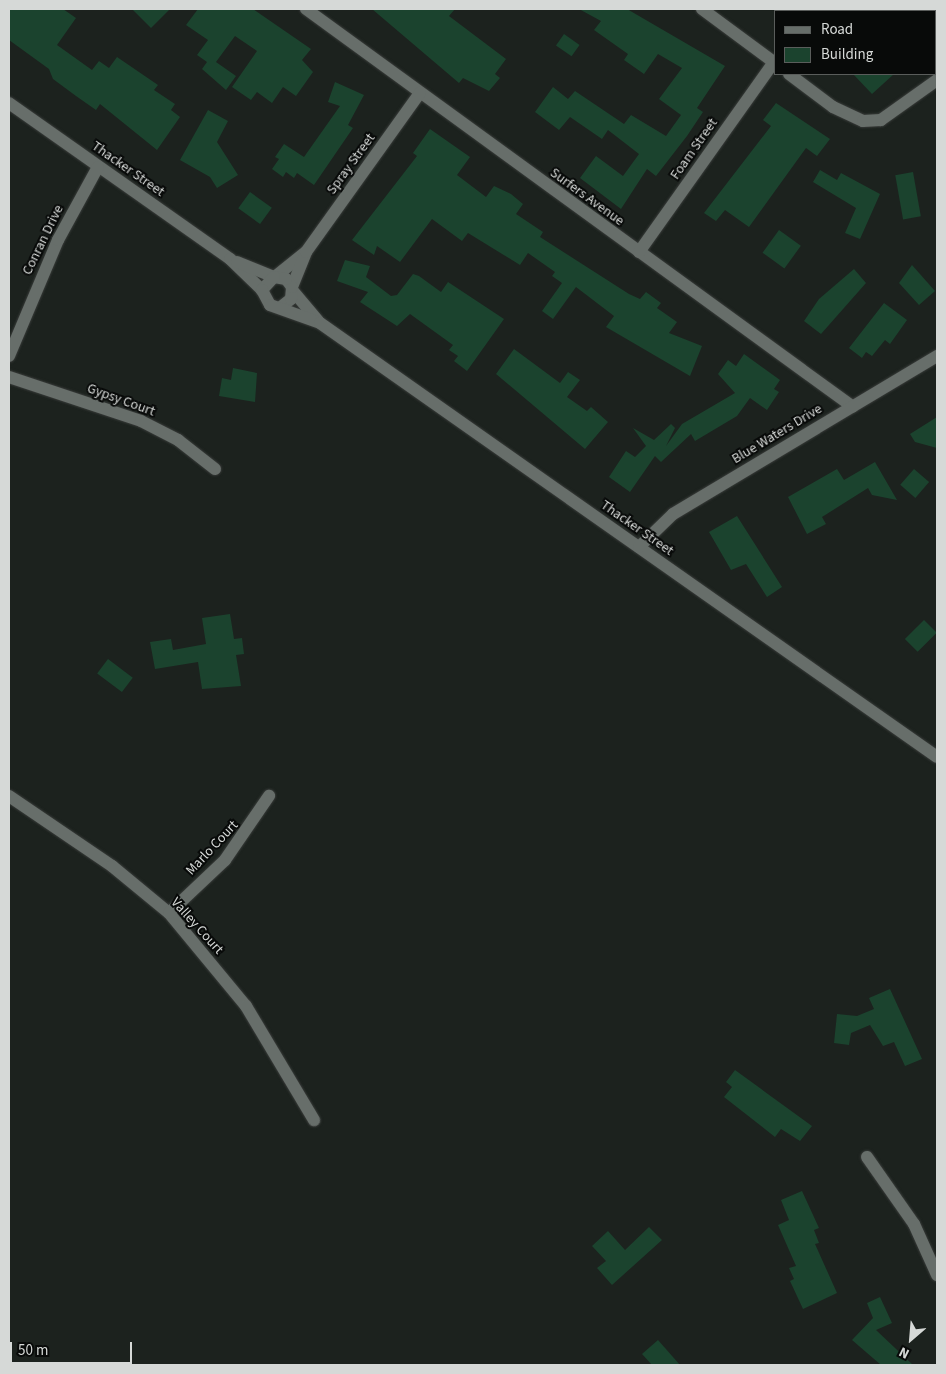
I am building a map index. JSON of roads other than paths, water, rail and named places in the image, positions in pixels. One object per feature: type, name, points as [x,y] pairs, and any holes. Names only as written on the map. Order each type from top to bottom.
[{"type":"street","name":"Surfers Avenue","points":[[306,9],[853,407]]},
{"type":"street","points":[[702,9],[774,63]]},
{"type":"street","name":"Foam Street","points":[[639,252],[774,63]]},
{"type":"street","points":[[790,75],[833,107],[863,122],[881,120],[937,80]]},
{"type":"street","name":"Spray Street","points":[[281,307],[293,289],[306,252],[420,93]]},
{"type":"street","name":"Thacker Street","points":[[9,103],[230,259],[262,290],[265,301],[320,323],[937,757]]},
{"type":"street","name":"Conran Drive","points":[[9,356],[58,240],[98,167]]},
{"type":"street","name":"Spray Street","points":[[262,290],[275,276],[306,252]]},
{"type":"street","name":"Thacker Street","points":[[230,259],[275,276],[293,289],[320,323]]},
{"type":"street","name":"Blue Waters Drive","points":[[639,547],[662,521],[937,356]]},
{"type":"street","name":"Gypsy Court","points":[[9,378],[141,421],[178,440],[214,469]]},
{"type":"street","name":"Valley Court","points":[[9,796],[112,866],[169,913],[246,1006],[314,1120]]},
{"type":"street","name":"Marlo Court","points":[[169,913],[225,860],[269,796]]},
{"type":"street","points":[[867,1157],[914,1224],[937,1275]]}]
